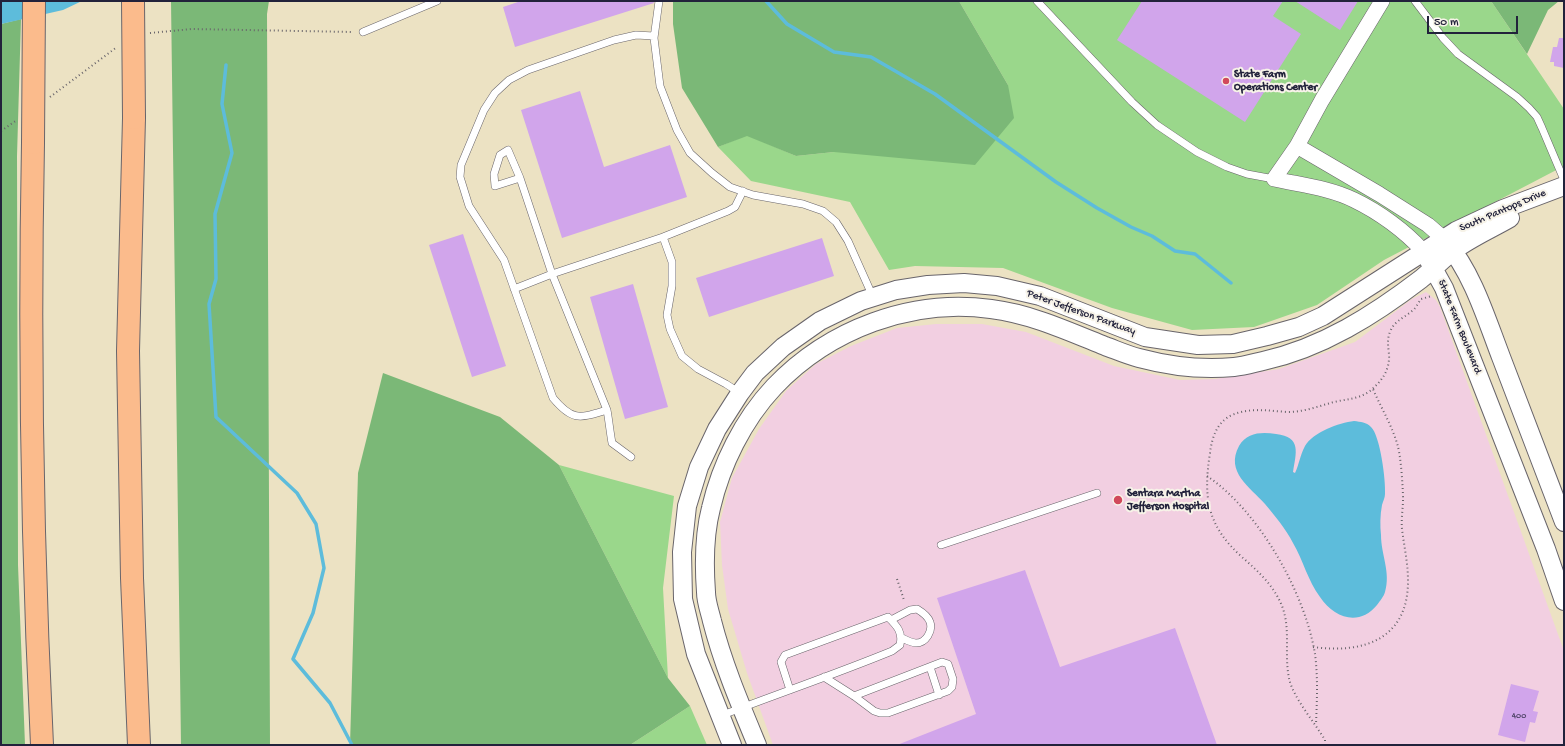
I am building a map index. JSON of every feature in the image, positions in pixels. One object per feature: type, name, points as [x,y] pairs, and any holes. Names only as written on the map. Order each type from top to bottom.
[{"type":"highway","points":[[34,1],[31,236],[33,508],[42,745]]},
{"type":"highway","points":[[133,1],[134,118],[128,351],[132,578],[139,745]]},
{"type":"street","points":[[1274,179],[1297,146],[1322,100],[1382,1]]},
{"type":"street","points":[[1297,146],[1379,194],[1428,225],[1448,244],[1469,278],[1485,316],[1564,522]]},
{"type":"street","name":"State Farm Boulevard","points":[[1274,179],[1333,192],[1354,200],[1411,238],[1423,251],[1434,268],[1447,295],[1546,549],[1564,601]]},
{"type":"street","name":"South Pantops Drive","points":[[1448,244],[1503,209],[1564,186]]},
{"type":"street","name":"Peter Jefferson Parkway","points":[[732,745],[696,654],[683,599],[682,552],[687,506],[699,467],[717,429],[740,393],[755,373],[784,347],[820,321],[861,301],[896,290],[928,285],[964,283],[997,286],[1040,296],[1145,337],[1198,345],[1233,344],[1267,336],[1299,326],[1323,316],[1423,251],[1448,244]]},
{"type":"street","name":"Peter Jefferson Parkway","points":[[757,745],[718,647],[706,596],[705,553],[710,511],[720,476],[748,421],[773,389],[798,365],[832,341],[869,323],[902,313],[931,308],[964,306],[993,309],[1033,318],[1137,358],[1196,368],[1236,367],[1273,359],[1312,347],[1336,335],[1390,301],[1434,268],[1448,244]]},
{"type":"lane","points":[[363,32],[437,1]]},
{"type":"lane","points":[[659,1],[654,36],[660,86],[680,136],[690,153],[730,187],[753,195],[803,204],[823,211],[836,222],[848,241],[873,297]]},
{"type":"lane","points":[[1037,1],[1136,106],[1156,125],[1197,152],[1227,167],[1247,174],[1274,179]]},
{"type":"lane","points":[[1415,1],[1443,38],[1458,54],[1517,97],[1537,117],[1564,180]]},
{"type":"lane","points":[[606,410],[582,418],[561,408],[553,398],[504,260],[469,206],[460,177],[461,165],[484,110],[495,93],[508,80],[528,70],[614,40],[636,35],[654,36]]},
{"type":"lane","points":[[520,178],[495,186],[494,174],[500,155],[508,150],[520,178],[552,274],[606,410],[610,424],[612,443],[632,457]]},
{"type":"lane","points":[[514,289],[552,274],[663,237],[735,207],[743,192]]},
{"type":"lane","points":[[663,237],[672,262],[672,286],[667,315],[670,329],[682,356],[698,369],[740,393]]},
{"type":"lane","points":[[941,545],[1097,493]]},
{"type":"lane","points":[[891,620],[910,610],[917,609],[928,618],[931,623],[927,637],[922,641],[916,643],[902,638]]},
{"type":"lane","points":[[720,716],[790,690],[892,651],[900,645],[902,638],[898,627],[888,617],[785,655],[781,662],[790,690]]},
{"type":"lane","points":[[824,677],[874,711],[880,713],[888,713],[948,691],[952,687],[953,679],[948,664],[942,662],[854,696]]},
{"type":"lane","points":[[930,667],[939,695]]},
{"type":"path","points":[[143,34],[192,29],[363,32]]},
{"type":"path","points":[[46,100],[112,49],[118,46]]},
{"type":"path","points":[[1,131],[20,117]]},
{"type":"path","points":[[1325,745],[1325,740],[1304,709],[1289,679],[1286,625],[1282,606],[1272,587],[1223,538],[1212,518],[1208,499],[1207,476],[1211,442],[1219,424],[1232,415],[1262,409],[1288,412],[1302,411],[1356,398],[1372,388],[1386,373],[1389,364],[1388,341],[1390,331],[1396,322],[1412,311],[1422,299],[1426,297],[1430,298],[1434,295]]},
{"type":"path","points":[[1313,647],[1331,650],[1356,648],[1371,643],[1386,634],[1398,622],[1404,610],[1408,580],[1402,527],[1403,497],[1398,449],[1393,432],[1372,388]]},
{"type":"path","points":[[1207,476],[1221,485],[1234,498],[1270,544],[1300,599],[1308,623],[1318,684],[1316,725]]},
{"type":"path","points":[[896,579],[904,600]]},
{"type":"shaded area","name":"Sentara Martha Jefferson Hospital","points":[[1426,292],[1436,300],[1440,307],[1564,651],[1564,745],[773,745],[747,673],[728,609],[722,565],[720,522],[732,478],[759,429],[786,391],[816,364],[851,346],[897,328],[936,324],[982,324],[1026,332],[1114,366],[1180,380],[1215,379],[1279,369],[1355,342],[1412,299]]},
{"type":"green space","points":[[171,1],[269,1],[267,14],[270,745],[181,745]]},
{"type":"green space","points":[[673,1],[959,1],[1008,85],[1014,118],[975,165],[834,152],[796,156],[747,136],[718,147],[682,88],[673,24]]},
{"type":"green space","points":[[959,1],[1491,1],[1564,109],[1564,166],[1384,260],[1317,305],[1254,327],[1192,330],[1112,308],[1003,268],[915,266],[889,270],[850,202],[751,181],[718,147],[747,135],[796,156],[834,152],[1008,85]]},
{"type":"green space","points":[[1491,1],[1559,1],[1548,10],[1527,54]]},
{"type":"green space","points":[[21,19],[17,156],[18,565],[25,745],[1,745],[1,24]]},
{"type":"green space","points":[[383,373],[500,417],[559,465],[668,678],[690,706],[630,745],[350,745],[358,473]]},
{"type":"green space","points":[[559,465],[674,496],[663,588],[668,678]]},
{"type":"green space","points":[[690,706],[707,745],[630,745]]},
{"type":"water","points":[[1,1],[82,1],[63,10],[1,24]]},
{"type":"water","points":[[1354,421],[1365,423],[1371,427],[1380,448],[1385,495],[1382,505],[1380,528],[1387,577],[1387,585],[1384,594],[1377,605],[1370,612],[1355,618],[1339,615],[1320,597],[1287,533],[1265,504],[1246,485],[1237,471],[1235,464],[1235,455],[1242,441],[1246,438],[1260,433],[1276,434],[1284,436],[1294,442],[1296,452],[1293,472],[1295,473],[1303,449],[1314,436],[1327,429]]},
{"type":"building","points":[[521,1],[653,1],[654,3],[515,47],[503,7]]},
{"type":"building","name":"State Farm Operations Center","points":[[1142,1],[1283,1],[1273,16],[1301,34],[1245,122],[1117,40]]},
{"type":"building","points":[[1295,1],[1358,1],[1340,30]]},
{"type":"building","points":[[1559,38],[1564,38],[1564,68],[1554,66],[1554,62],[1550,62],[1553,47],[1557,47]]},
{"type":"building","points":[[580,91],[604,167],[670,145],[687,197],[562,238],[521,110]]},
{"type":"building","points":[[463,234],[506,366],[472,377],[429,245]]},
{"type":"building","points":[[822,238],[834,276],[709,317],[696,278]]},
{"type":"building","points":[[633,284],[668,407],[625,419],[590,297]]},
{"type":"building","points":[[1025,570],[1060,667],[1175,628],[1217,745],[897,745],[976,714],[937,598]]},
{"type":"building","points":[[1511,684],[1539,691],[1533,711],[1538,712],[1535,723],[1530,722],[1525,742],[1498,735]]},
{"type":"waterway","points":[[766,1],[787,24],[834,52],[871,57],[935,94],[1056,182],[1097,208],[1131,227],[1152,236],[1175,251],[1195,254],[1231,283]]},
{"type":"waterway","points":[[226,65],[222,104],[232,153],[215,214],[216,279],[209,304],[216,417],[297,493],[316,524],[324,568],[313,613],[293,659],[330,703],[352,745]]},
{"type":"place","name":"State Farm Operations Center","points":[[1226,81]]},
{"type":"place","name":"Sentara Martha Jefferson Hospital","points":[[1118,500]]}]
